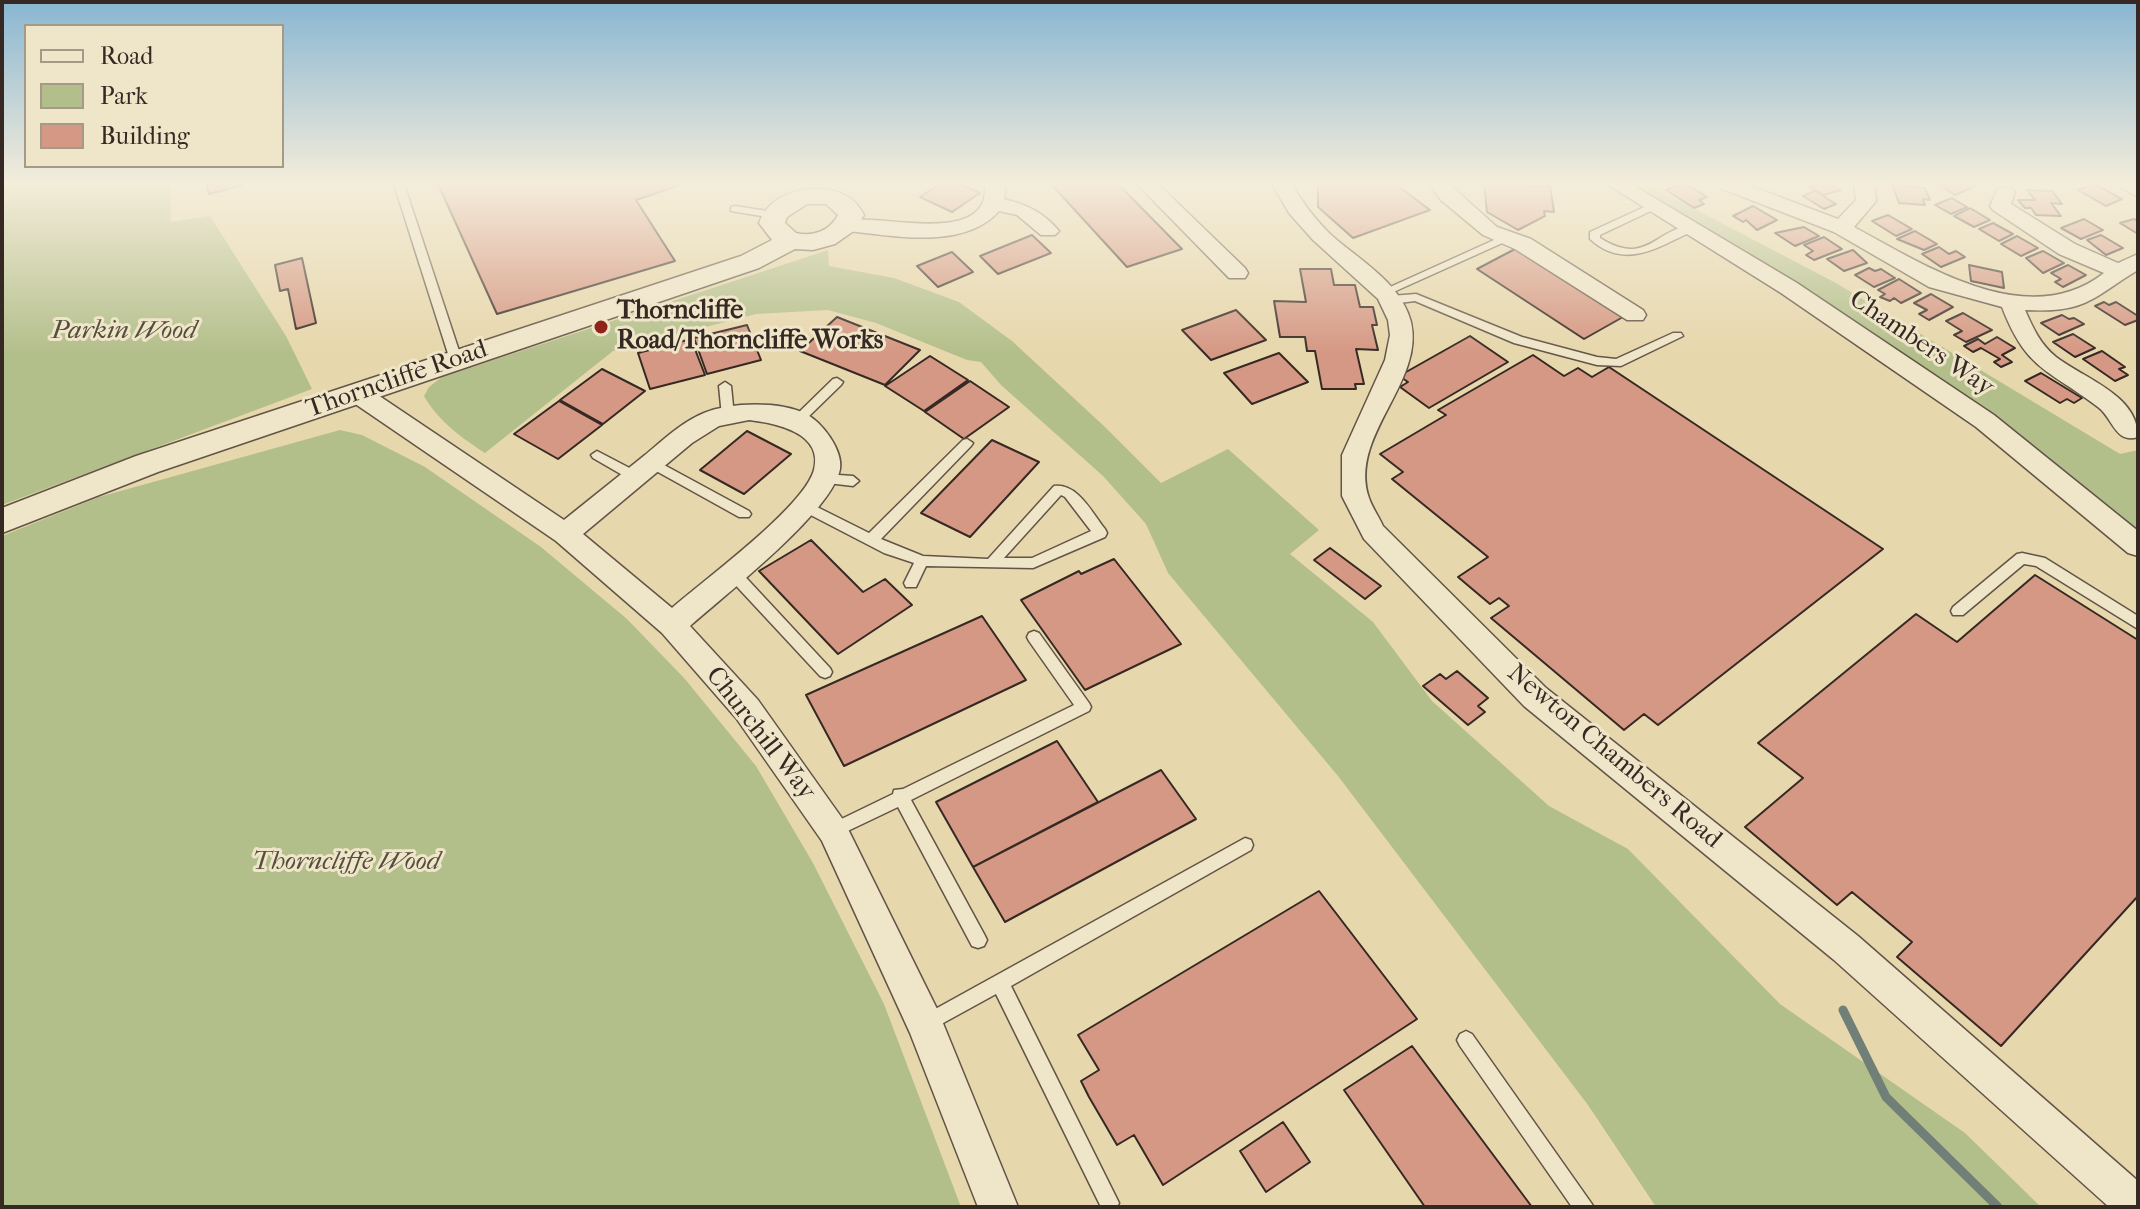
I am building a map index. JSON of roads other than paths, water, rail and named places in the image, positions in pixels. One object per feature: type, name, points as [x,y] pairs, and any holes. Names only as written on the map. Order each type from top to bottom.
[{"type":"street","name":"Thorncliffe Road","points":[[2,521],[147,464],[750,262],[791,240]]},
{"type":"street","points":[[1204,240],[1237,273]]},
{"type":"street","points":[[1325,240],[1388,296]]},
{"type":"street","points":[[1512,240],[1523,244],[1635,315]]},
{"type":"street","name":"Chambers Way","points":[[1712,240],[1789,288],[1985,421],[2138,546]]},
{"type":"street","points":[[1863,240],[1937,282],[2011,302],[2072,300],[2089,295],[2128,266]]},
{"type":"street","points":[[2054,240],[2067,249],[2128,266]]},
{"type":"street","name":"Newton Chambers Road","points":[[1388,296],[1399,320],[1400,347],[1355,455],[1355,496],[1373,532],[1535,697],[1846,948],[2138,1207]]},
{"type":"street","points":[[2011,302],[2025,337],[2046,361],[2110,403],[2130,431]]},
{"type":"street","name":"Churchill Way","points":[[357,393],[565,534],[672,625],[747,709],[833,831],[925,1024],[998,1207]]},
{"type":"street","points":[[565,534],[694,428],[728,416],[770,414],[798,420],[825,450],[827,469],[824,479],[806,507],[672,625]]},
{"type":"lane","points":[[417,240],[456,360]]},
{"type":"lane","points":[[1388,296],[1500,240]]},
{"type":"lane","points":[[1597,240],[1613,253],[1632,255],[1664,240]]},
{"type":"lane","points":[[1388,296],[1416,297],[1518,340],[1597,361],[1617,363],[1677,336]]},
{"type":"lane","points":[[798,420],[837,382]]},
{"type":"lane","points":[[725,386],[728,416]]},
{"type":"lane","points":[[871,540],[967,443]]},
{"type":"lane","points":[[597,455],[644,471],[744,514]]},
{"type":"lane","points":[[824,479],[853,481]]},
{"type":"lane","points":[[806,507],[871,540],[922,561],[991,564],[1033,563],[1100,533],[1070,494],[1059,489],[991,564]]},
{"type":"lane","points":[[1958,611],[2022,558],[2040,562],[2138,623]]},
{"type":"lane","points":[[911,583],[922,561]]},
{"type":"lane","points":[[732,572],[825,672]]},
{"type":"lane","points":[[833,831],[900,795],[1084,707],[1034,637]]},
{"type":"lane","points":[[900,795],[978,940]]},
{"type":"lane","points":[[925,1024],[1245,845]]},
{"type":"lane","points":[[999,981],[1109,1203]]},
{"type":"lane","points":[[1466,1040],[1584,1207]]},
{"type":"waterway","points":[[1843,1010],[1886,1097],[1998,1207]]},
{"type":"place","name":"Thorncliffe Road/Thorncliffe Works","points":[[601,327]]},
{"type":"park label","name":"Parkin Wood","points":[[124,332]]},
{"type":"park label","name":"Thorncliffe Wood","points":[[346,863]]}]
